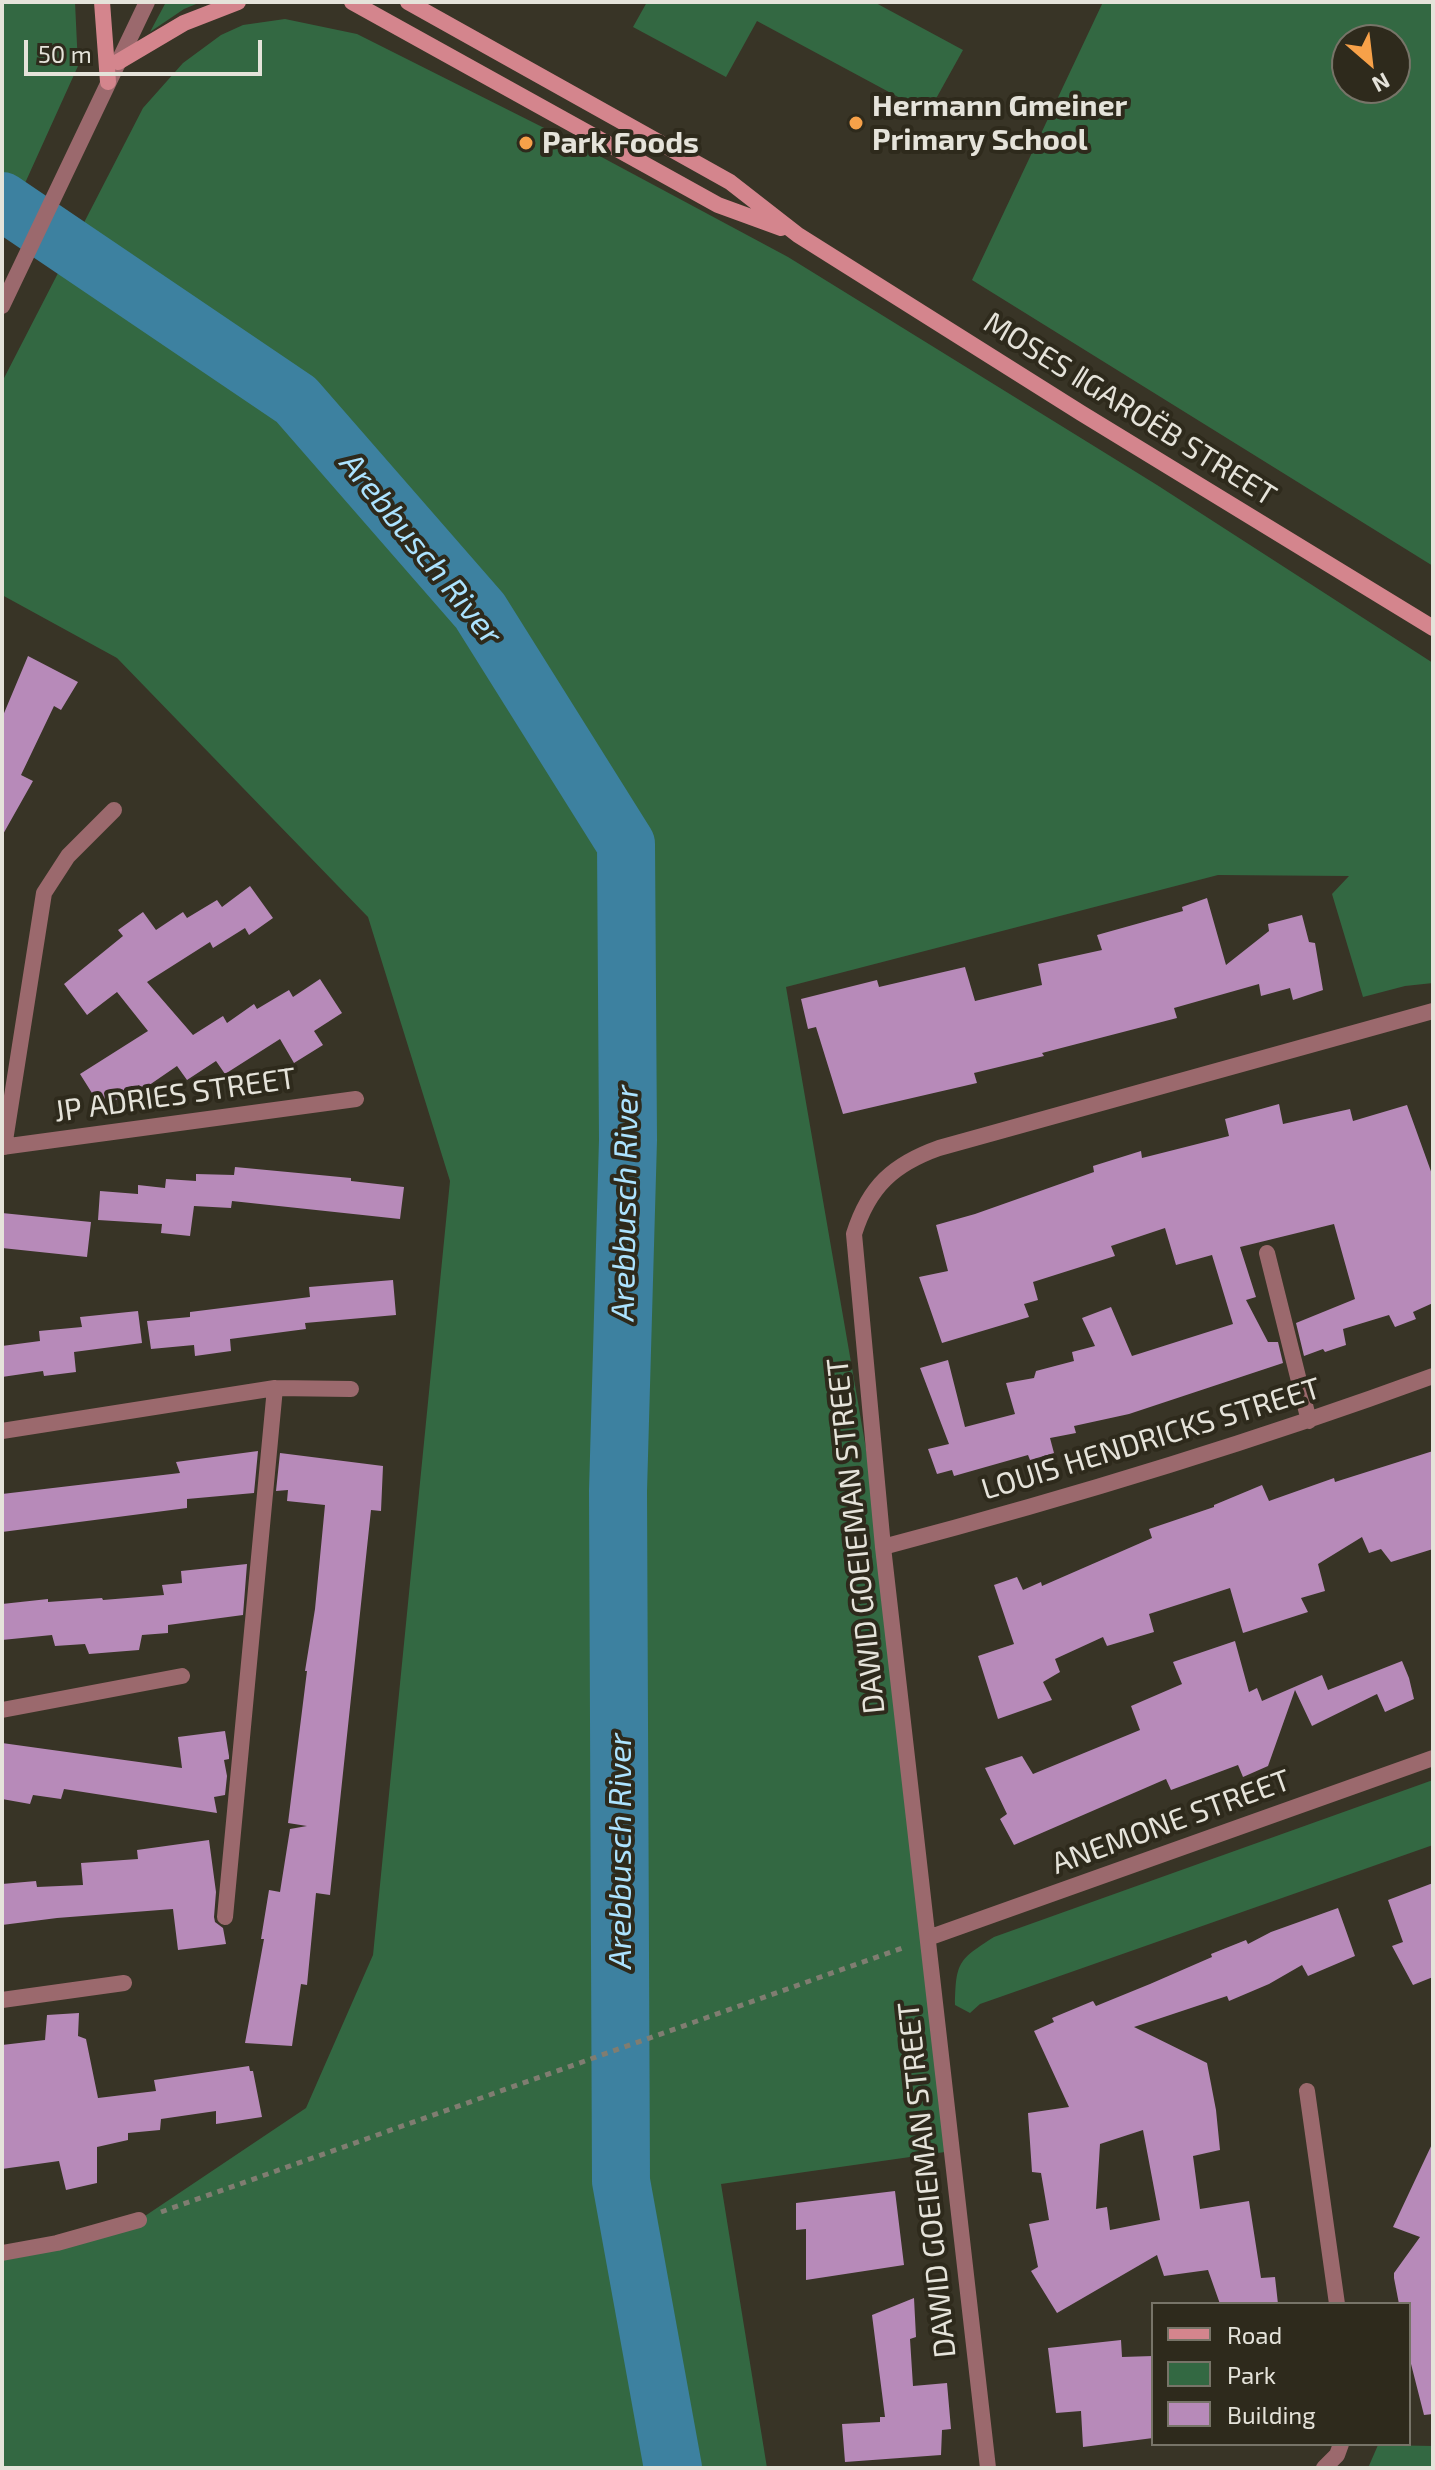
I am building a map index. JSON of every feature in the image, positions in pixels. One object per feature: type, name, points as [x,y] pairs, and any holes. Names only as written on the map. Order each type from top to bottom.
[{"type":"main road","points":[[102,2],[108,82]]},
{"type":"main road","points":[[118,62],[184,23],[238,2]]},
{"type":"main road","name":"MOSES ǁGAROËB STREET","points":[[352,2],[718,205],[798,235]]},
{"type":"main road","name":"MOSES ǁGAROËB STREET","points":[[408,2],[730,182],[798,235],[1081,413],[1433,628]]},
{"type":"street","points":[[2,306],[147,2]]},
{"type":"street","points":[[3,1147],[44,893],[68,856],[114,810]]},
{"type":"street","name":"DAWID GOEIEMAN STREET","points":[[988,2468],[883,1547],[854,1234],[860,1214],[890,1173],[911,1158],[939,1148],[1433,1011]]},
{"type":"street","name":"JP ADRIES STREET","points":[[3,1147],[356,1099]]},
{"type":"street","points":[[1267,1253],[1309,1421]]},
{"type":"street","name":"LOUIS HENDRICKS STREET","points":[[883,1547],[1064,1497],[1309,1421],[1433,1376]]},
{"type":"street","points":[[2,1431],[275,1388],[351,1389]]},
{"type":"street","points":[[225,1917],[275,1388]]},
{"type":"street","points":[[2,1710],[182,1676]]},
{"type":"street","name":"ANEMONE STREET","points":[[928,1938],[1433,1758]]},
{"type":"street","points":[[2,2000],[124,1983]]},
{"type":"street","points":[[1307,2091],[1337,2302]]},
{"type":"street","points":[[2,2253],[87,2236],[139,2220]]},
{"type":"street","points":[[1324,2468],[1337,2455],[1340,2446]]},
{"type":"path","points":[[139,2220],[928,1938]]},
{"type":"green space","points":[[2,2],[75,2],[78,66],[2,234]]},
{"type":"green space","points":[[166,2],[201,2],[184,9],[150,32]]},
{"type":"green space","points":[[647,2],[874,2],[963,50],[928,113],[757,21],[726,77],[633,27]]},
{"type":"green space","points":[[1103,2],[1433,2],[1433,566],[972,280]]},
{"type":"green space","points":[[285,19],[357,34],[594,153],[788,257],[1157,485],[1433,663],[1433,983],[1405,986],[1363,997],[1332,894],[1349,876],[1218,875],[786,987],[883,1547],[952,2151],[721,2184],[767,2468],[2,2468],[2,2253],[139,2220],[306,2108],[373,1955],[450,1181],[368,917],[117,658],[2,595],[2,382],[143,108],[183,63],[221,35],[243,25]]},
{"type":"green space","points":[[1433,1780],[1433,1845],[980,2004],[970,2013],[955,2005],[956,1979],[961,1964],[973,1951],[994,1937]]},
{"type":"green space","points":[[1378,2446],[1433,2446],[1433,2468],[1368,2468]]},
{"type":"building","points":[[28,656],[78,682],[61,710],[54,706],[21,775],[33,781],[2,836],[2,718]]},
{"type":"building","points":[[250,886],[273,918],[249,935],[245,928],[213,948],[210,942],[147,982],[193,1035],[223,1016],[227,1023],[254,1004],[257,1009],[289,990],[293,997],[320,979],[342,1013],[314,1031],[323,1045],[294,1063],[280,1039],[225,1074],[216,1061],[187,1080],[177,1066],[142,1090],[139,1085],[102,1109],[80,1074],[148,1031],[117,992],[87,1015],[64,984],[123,936],[118,930],[143,912],[156,930],[183,912],[187,918],[217,900],[222,907]]},
{"type":"building","points":[[1207,898],[1226,965],[1269,931],[1268,924],[1302,915],[1309,942],[1315,943],[1323,990],[1293,1000],[1290,988],[1261,996],[1259,984],[1174,1008],[1177,1018],[974,1073],[977,1083],[843,1114],[816,1027],[808,1029],[801,999],[877,980],[879,987],[965,967],[975,1001],[1042,985],[1038,964],[1102,950],[1097,935],[1183,911],[1182,907]]},
{"type":"building","points":[[1279,1104],[1283,1124],[1350,1109],[1353,1121],[1407,1105],[1433,1177],[1433,1303],[1413,1312],[1416,1319],[1395,1327],[1389,1315],[1343,1329],[1346,1345],[1304,1356],[1296,1323],[1355,1299],[1334,1224],[1240,1247],[1256,1297],[1246,1300],[1268,1342],[1278,1342],[1283,1363],[1129,1414],[1074,1426],[1076,1433],[1050,1438],[1054,1453],[1030,1460],[1028,1455],[954,1476],[952,1470],[937,1474],[928,1449],[949,1444],[920,1368],[948,1360],[965,1427],[1015,1414],[1006,1383],[1034,1378],[1036,1371],[1074,1361],[1072,1352],[1095,1346],[1082,1318],[1111,1307],[1132,1356],[1233,1324],[1212,1255],[1176,1265],[1165,1228],[1111,1246],[1115,1256],[1033,1282],[1038,1300],[1024,1304],[1029,1317],[942,1343],[919,1277],[948,1271],[936,1225],[1094,1172],[1093,1166],[1141,1151],[1142,1158],[1229,1136],[1225,1119]]},
{"type":"building","points":[[235,1167],[351,1178],[351,1181],[404,1187],[400,1219],[232,1201],[231,1208],[194,1206],[190,1236],[161,1233],[162,1224],[98,1220],[100,1191],[138,1194],[138,1185],[165,1188],[166,1179],[196,1181],[196,1174],[234,1175]]},
{"type":"building","points":[[2,1213],[91,1222],[87,1257],[2,1248]]},
{"type":"building","points":[[393,1280],[396,1315],[305,1323],[306,1329],[230,1339],[231,1351],[195,1356],[194,1345],[151,1349],[147,1321],[190,1317],[190,1312],[310,1297],[309,1287]]},
{"type":"building","points":[[138,1311],[142,1343],[74,1352],[76,1372],[44,1376],[43,1371],[2,1377],[2,1346],[40,1341],[39,1331],[82,1327],[80,1317]]},
{"type":"building","points":[[258,1451],[254,1493],[187,1499],[187,1508],[2,1532],[2,1494],[180,1473],[176,1462]]},
{"type":"building","points":[[1433,1451],[1433,1549],[1391,1562],[1381,1549],[1369,1553],[1362,1537],[1318,1564],[1325,1591],[1301,1598],[1308,1612],[1243,1633],[1230,1588],[1149,1614],[1154,1632],[1107,1646],[1103,1637],[1055,1659],[1060,1672],[1043,1682],[1052,1700],[998,1719],[978,1656],[1014,1644],[994,1585],[1017,1577],[1023,1590],[1041,1582],[1042,1586],[1152,1538],[1149,1529],[1214,1507],[1262,1485],[1269,1501],[1334,1478],[1335,1482]]},
{"type":"building","points":[[280,1453],[383,1466],[381,1511],[371,1510],[330,1895],[316,1893],[307,1985],[301,1984],[292,2046],[245,2043],[264,1939],[261,1939],[269,1890],[280,1892],[290,1829],[307,1826],[288,1823],[325,1505],[287,1501],[288,1490],[276,1491]]},
{"type":"building","points":[[247,1564],[243,1615],[168,1625],[168,1633],[142,1635],[139,1650],[89,1654],[85,1644],[55,1646],[52,1635],[2,1640],[2,1604],[48,1599],[48,1602],[164,1595],[162,1585],[182,1583],[181,1571]]},
{"type":"building","points":[[1235,1641],[1249,1692],[1257,1688],[1262,1701],[1322,1675],[1328,1690],[1402,1661],[1414,1699],[1385,1712],[1377,1694],[1312,1726],[1295,1690],[1268,1766],[1243,1777],[1238,1765],[1171,1790],[1166,1779],[1014,1845],[1000,1819],[1007,1814],[985,1768],[1022,1756],[1033,1774],[1140,1730],[1131,1706],[1182,1684],[1173,1662]]},
{"type":"building","points":[[225,1731],[229,1759],[224,1760],[227,1776],[225,1795],[214,1797],[217,1813],[64,1789],[61,1799],[33,1795],[30,1804],[2,1799],[2,1743],[182,1768],[178,1737]]},
{"type":"building","points":[[209,1840],[216,1892],[214,1917],[223,1928],[226,1944],[178,1950],[173,1909],[2,1925],[2,1884],[36,1881],[37,1887],[83,1885],[81,1863],[138,1859],[137,1850]]},
{"type":"building","points":[[1433,1883],[1433,1977],[1413,1985],[1392,1946],[1403,1942],[1388,1900]]},
{"type":"building","points":[[1338,1908],[1355,1956],[1308,1976],[1302,1965],[1269,1984],[1229,2001],[1227,1996],[1134,2027],[1207,2063],[1220,2150],[1193,2156],[1200,2209],[1249,2201],[1261,2278],[1275,2277],[1278,2302],[1219,2302],[1208,2270],[1164,2276],[1157,2255],[1057,2313],[1031,2271],[1038,2267],[1029,2224],[1049,2220],[1041,2173],[1032,2172],[1028,2113],[1069,2107],[1034,2031],[1054,2022],[1052,2018],[1093,2001],[1096,2006],[1212,1957],[1211,1954],[1246,1940],[1248,1944],[1271,1932]],"holes":[[[1143,2130],[1160,2220],[1110,2230],[1107,2207],[1096,2209],[1100,2144]]]},
{"type":"building","points":[[79,2013],[78,2036],[86,2039],[98,2098],[156,2091],[154,2080],[249,2066],[253,2071],[262,2117],[216,2124],[216,2111],[161,2119],[160,2130],[128,2133],[128,2140],[97,2147],[97,2183],[66,2190],[59,2161],[2,2169],[2,2045],[45,2040],[47,2015]]},
{"type":"building","points":[[1433,2142],[1433,2414],[1424,2415],[1411,2364],[1411,2302],[1399,2302],[1394,2278],[1394,2273],[1420,2237],[1393,2227]]},
{"type":"building","points":[[895,2191],[904,2265],[806,2280],[806,2229],[796,2230],[796,2203]]},
{"type":"building","points":[[914,2298],[916,2337],[910,2339],[913,2386],[947,2383],[951,2429],[942,2430],[941,2455],[845,2462],[842,2424],[880,2422],[880,2417],[885,2417],[872,2315]]},
{"type":"building","points":[[1121,2340],[1122,2357],[1151,2356],[1151,2438],[1083,2447],[1081,2411],[1056,2413],[1048,2348]]},
{"type":"waterway","name":"Arebbusch River","points":[[2,201],[296,400],[480,611],[626,844],[628,1140],[618,1491],[621,2181],[673,2468]]},
{"type":"place","name":"Hermann Gmeiner Primary School","points":[[856,123]]},
{"type":"place","name":"Park Foods","points":[[526,143]]}]
